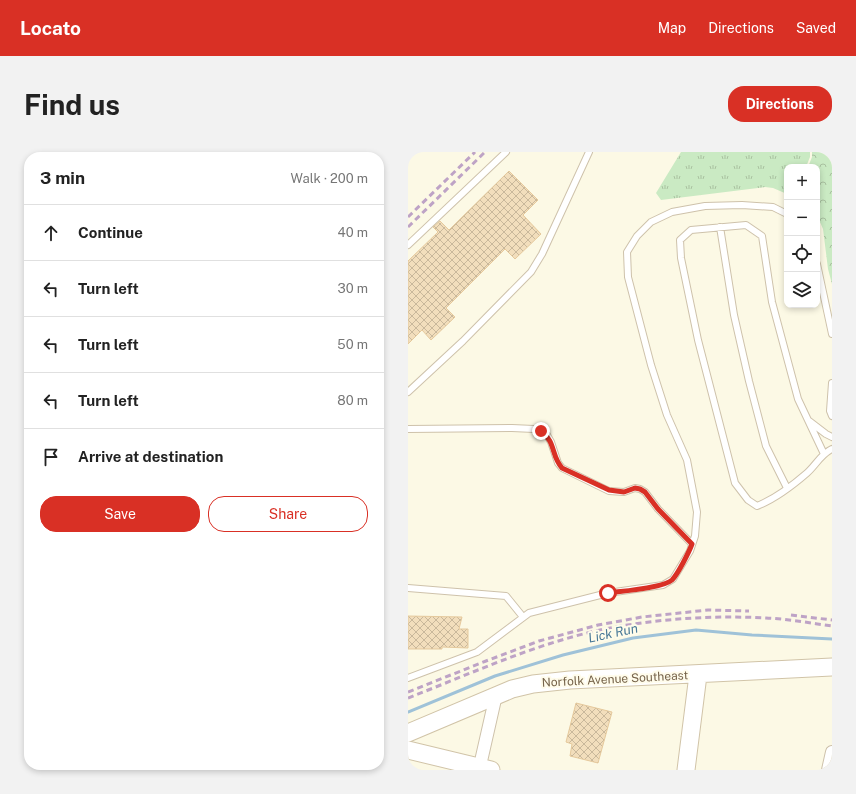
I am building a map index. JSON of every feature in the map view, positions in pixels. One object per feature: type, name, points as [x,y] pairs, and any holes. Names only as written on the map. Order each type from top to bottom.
[{"type":"street","name":"Norfolk Avenue Southeast","points":[[408,733],[512,689],[544,682],[832,668]]},
{"type":"street","points":[[674,770],[692,675]]},
{"type":"street","points":[[686,770],[692,675]]},
{"type":"street","points":[[408,750],[483,769],[496,695]]},
{"type":"street","points":[[828,770],[832,752]]},
{"type":"lane","points":[[408,245],[506,152]]},
{"type":"lane","points":[[408,392],[463,341],[531,272],[542,254],[589,152]]},
{"type":"lane","points":[[408,678],[476,652],[529,613],[608,593],[663,585],[673,579],[690,550],[695,536],[697,512],[687,460],[667,415],[651,365],[628,277],[627,252],[637,236],[651,222],[672,212],[705,206],[742,205],[773,207],[784,212]]},
{"type":"lane","points":[[824,454],[798,399],[772,302],[762,236],[746,225],[691,230],[680,240],[681,258],[698,340],[735,483],[748,500],[757,506],[774,498],[807,472],[824,454],[832,449]]},
{"type":"lane","points":[[720,227],[734,315],[749,381],[766,446],[786,488]]},
{"type":"lane","points":[[819,272],[832,334]]},
{"type":"lane","points":[[832,383],[830,411],[832,416]]},
{"type":"lane","points":[[808,420],[832,437]]},
{"type":"lane","points":[[408,429],[512,428],[534,429],[541,431],[551,442],[558,463],[562,468],[609,490],[624,492],[635,488],[640,489],[645,492],[658,509],[692,544]]},
{"type":"lane","points":[[408,588],[506,596],[523,617]]},
{"type":"green space","points":[[681,152],[810,152],[807,164],[784,164],[784,193],[773,188],[765,187],[661,200],[656,193]]},
{"type":"green space","points":[[812,152],[832,152],[832,284],[828,269],[823,229],[820,222],[820,164],[809,164]]},
{"type":"building","points":[[509,171],[538,200],[523,215],[541,234],[515,259],[505,249],[446,308],[455,317],[431,340],[422,330],[408,344],[408,261],[438,232],[433,227],[440,221],[449,230]]},
{"type":"building","points":[[408,616],[462,617],[459,629],[468,629],[468,648],[442,647],[442,649],[408,649]]},
{"type":"building","points":[[576,703],[612,712],[598,763],[570,756],[572,744],[566,742]]},
{"type":"waterway","name":"Lick Run","points":[[408,712],[495,676],[563,655],[633,638],[696,630],[752,635],[832,639]]},
{"type":"railway","points":[[408,217],[475,152]]},
{"type":"railway","points":[[408,227],[485,152]]},
{"type":"railway","points":[[408,692],[539,641],[598,625],[642,617],[708,610],[749,611]]},
{"type":"railway","points":[[791,615],[832,620]]},
{"type":"railway","points":[[408,698],[527,651],[576,636],[620,626],[682,619],[724,617],[791,620],[832,626]]},
{"type":"route","points":[[541,431],[551,442],[558,463],[562,468],[609,490],[624,492],[635,488],[640,489],[645,492],[658,509],[692,544],[673,579],[663,585],[608,593]]}]
